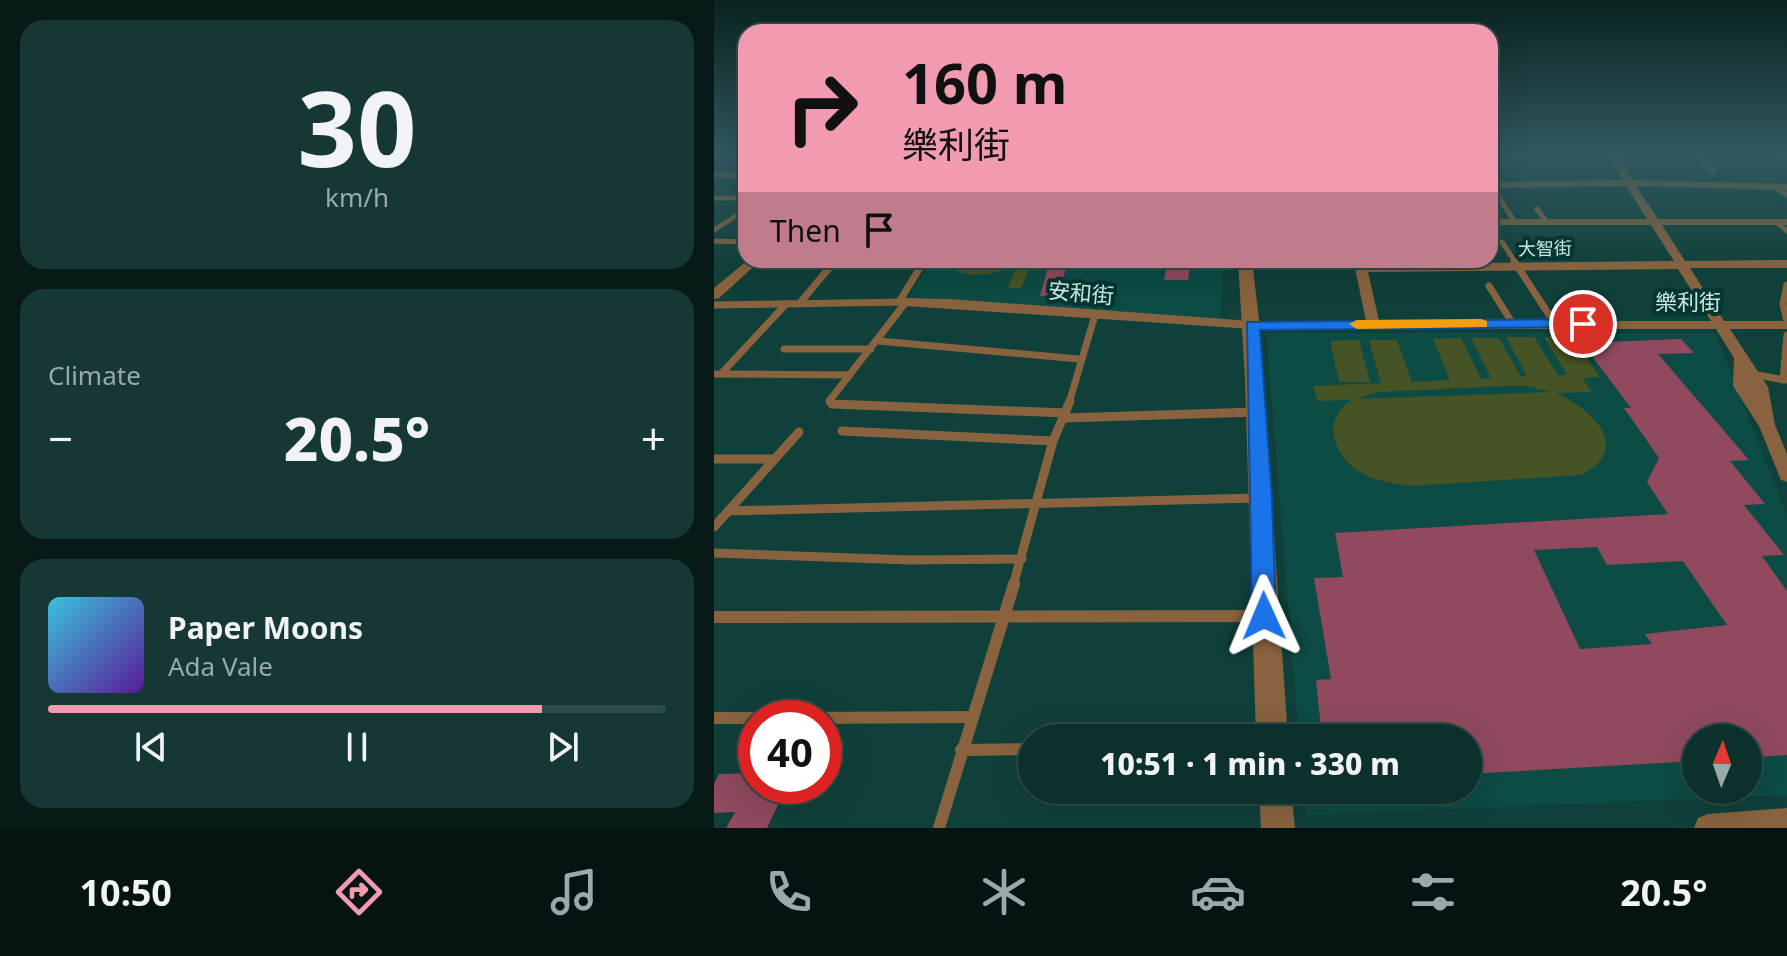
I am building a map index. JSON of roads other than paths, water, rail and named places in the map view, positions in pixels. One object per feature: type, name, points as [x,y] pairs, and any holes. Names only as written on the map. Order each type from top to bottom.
[{"type":"street","points":[[1637,195],[1760,387],[1767,425]]},
{"type":"street","points":[[1498,222],[1781,222]]},
{"type":"street","name":"大智街","points":[[1498,266],[1787,264]]},
{"type":"street","points":[[714,295],[746,268]]},
{"type":"street","points":[[1246,268],[1258,412],[1264,616],[1271,724]]},
{"type":"street","name":"大智街","points":[[1361,268],[1373,324]]},
{"type":"street","name":"安和街","points":[[903,302],[1252,325]]},
{"type":"street","name":"樂利街","points":[[1252,325],[1787,323]]},
{"type":"street","points":[[1739,357],[1741,386],[1767,425],[1783,457],[1787,475]]},
{"type":"street","points":[[1276,804],[1278,828]]},
{"type":"street","points":[[1708,828],[1787,822]]},
{"type":"lane","points":[[714,198],[738,198]]},
{"type":"lane","points":[[1499,198],[1515,222]]},
{"type":"lane","points":[[1537,209],[1547,222]]},
{"type":"lane","points":[[714,230],[736,216]]},
{"type":"lane","points":[[1781,222],[1787,231]]},
{"type":"lane","points":[[714,241],[738,242]]},
{"type":"lane","points":[[1502,242],[1555,324]]},
{"type":"lane","points":[[799,304],[829,268]]},
{"type":"lane","points":[[921,268],[878,341],[830,400],[832,404],[1065,416],[1258,412]]},
{"type":"lane","points":[[1787,285],[1783,304],[1787,323]]},
{"type":"lane","points":[[1489,286],[1513,324]]},
{"type":"lane","points":[[714,305],[903,302]]},
{"type":"lane","points":[[718,374],[786,304]]},
{"type":"lane","points":[[939,828],[961,750],[1006,616],[1053,441],[1065,416],[1079,359],[1095,315]]},
{"type":"lane","points":[[1751,374],[1785,380],[1787,335]]},
{"type":"lane","points":[[878,341],[1079,359]]},
{"type":"lane","points":[[784,349],[871,349]]},
{"type":"lane","points":[[718,374],[850,375]]},
{"type":"lane","points":[[842,431],[1053,441]]},
{"type":"lane","points":[[714,527],[799,432]]},
{"type":"lane","points":[[714,459],[774,459]]},
{"type":"lane","points":[[728,511],[1262,497]]},
{"type":"lane","points":[[714,553],[910,560],[1022,559]]},
{"type":"lane","points":[[714,617],[1264,616]]},
{"type":"lane","points":[[842,718],[972,717]]},
{"type":"lane","points":[[714,718],[738,718]]},
{"type":"lane","points":[[961,750],[1018,749]]}]
